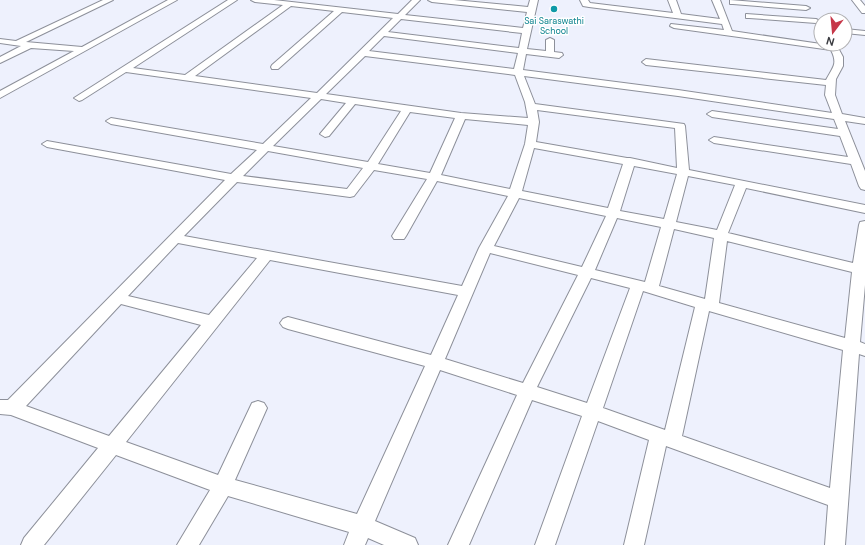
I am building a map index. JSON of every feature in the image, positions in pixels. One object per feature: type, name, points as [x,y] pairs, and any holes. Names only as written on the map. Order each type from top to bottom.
[{"type":"street","points":[[17,43],[109,0]]},
{"type":"street","points":[[0,95],[172,0]]},
{"type":"street","points":[[79,98],[233,0]]},
{"type":"street","points":[[255,0],[526,31]]},
{"type":"street","points":[[408,545],[362,526],[223,486],[113,444],[6,407],[117,298],[234,178],[364,53],[416,0]]},
{"type":"street","points":[[432,0],[532,10]]},
{"type":"street","points":[[354,545],[486,248],[516,193],[530,144],[534,122],[518,72],[534,0]]},
{"type":"street","points":[[584,0],[586,4],[589,5],[725,22]]},
{"type":"street","points":[[629,0],[631,11]]},
{"type":"street","points":[[672,0],[678,17]]},
{"type":"street","points":[[716,0],[729,33]]},
{"type":"street","points":[[800,0],[813,17]]},
{"type":"street","points":[[856,0],[865,11]]},
{"type":"street","points":[[733,2],[806,8]]},
{"type":"street","points":[[186,78],[290,4]]},
{"type":"street","points":[[275,67],[340,10]]},
{"type":"street","points":[[749,16],[813,21]]},
{"type":"street","points":[[665,25],[813,44]]},
{"type":"street","points":[[853,31],[865,32]]},
{"type":"street","points":[[383,34],[555,54],[550,40]]},
{"type":"street","points":[[0,41],[82,49]]},
{"type":"street","points":[[0,60],[30,45]]},
{"type":"street","points":[[836,52],[839,57],[839,66],[831,79],[830,95],[865,186]]},
{"type":"street","points":[[364,53],[518,72],[865,121]]},
{"type":"street","points":[[646,62],[831,83]]},
{"type":"street","points":[[124,70],[461,116],[534,122]]},
{"type":"street","points":[[325,134],[353,101]]},
{"type":"street","points":[[530,106],[680,126],[683,172],[669,225],[594,412],[545,545]]},
{"type":"street","points":[[47,144],[234,178],[350,193],[371,166],[408,108]]},
{"type":"street","points":[[712,114],[844,133]]},
{"type":"street","points":[[399,236],[434,177],[461,116]]},
{"type":"street","points":[[111,121],[266,147],[516,193],[721,235],[862,269]]},
{"type":"street","points":[[714,140],[855,160]]},
{"type":"street","points":[[530,144],[742,183],[865,209]]},
{"type":"street","points":[[458,545],[527,391],[587,272],[613,213],[630,162]]},
{"type":"street","points":[[634,545],[665,438],[707,305],[721,235],[742,183]]},
{"type":"street","points":[[835,545],[847,388],[858,348],[865,225]]},
{"type":"street","points":[[176,238],[466,292]]},
{"type":"street","points":[[486,248],[644,286],[858,348]]},
{"type":"street","points":[[31,545],[267,255]]},
{"type":"street","points":[[117,298],[213,322]]},
{"type":"street","points":[[288,323],[435,362],[594,412],[839,500]]},
{"type":"street","points":[[187,545],[223,486],[258,408]]},
{"type":"place","name":"Sai Saraswathi School","points":[[554,9]]}]
